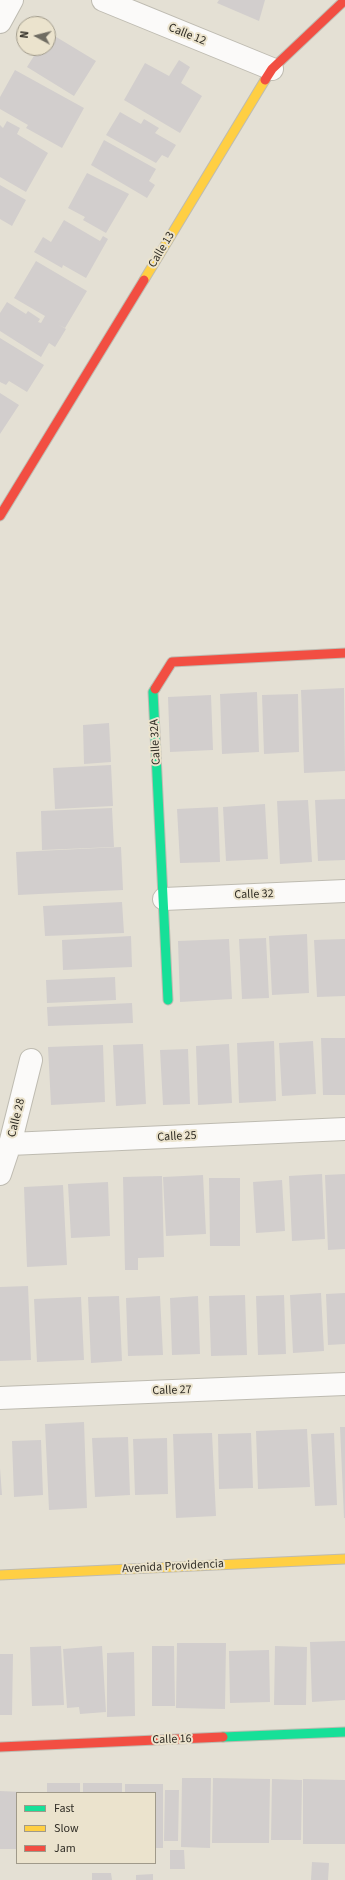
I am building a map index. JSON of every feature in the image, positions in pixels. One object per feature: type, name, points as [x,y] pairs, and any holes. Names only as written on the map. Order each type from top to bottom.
[{"type":"street","points":[[0,22],[12,0]]},
{"type":"street","name":"Calle 12","points":[[103,0],[272,69]]},
{"type":"street","name":"Calle 13","points":[[0,516],[272,69],[345,0]]},
{"type":"street","name":"Calle 32A","points":[[168,1000],[154,692],[172,662],[345,653]]},
{"type":"street","name":"Calle 32","points":[[164,899],[345,891]]},
{"type":"street","name":"Calle 28","points":[[0,1174],[10,1144],[31,1060]]},
{"type":"street","name":"Calle 25","points":[[10,1144],[345,1129]]},
{"type":"street","name":"Calle 27","points":[[0,1398],[345,1384]]},
{"type":"street","name":"Avenida Providencia","points":[[0,1575],[345,1559]]},
{"type":"street","name":"Calle 16","points":[[0,1747],[345,1732]]},
{"type":"building","points":[[219,0],[265,0],[259,21],[217,3]]},
{"type":"building","points":[[56,37],[96,61],[74,96],[27,67],[34,56],[56,56]]},
{"type":"building","points":[[179,60],[190,67],[181,83],[202,96],[180,133],[124,100],[145,63],[169,76]]},
{"type":"building","points":[[15,70],[84,108],[62,148],[26,128],[28,125],[0,109],[0,97]]},
{"type":"building","points":[[120,112],[141,124],[144,119],[159,128],[155,133],[176,145],[168,158],[162,155],[156,163],[106,135]]},
{"type":"building","points":[[7,121],[20,128],[17,134],[48,153],[26,192],[0,177],[0,125],[3,128]]},
{"type":"building","points":[[104,140],[156,169],[149,181],[155,185],[147,198],[91,165]]},
{"type":"building","points":[[87,173],[129,194],[106,233],[83,220],[85,217],[68,208]]},
{"type":"building","points":[[0,185],[26,200],[12,226],[0,219]]},
{"type":"building","points":[[64,220],[100,241],[103,236],[108,239],[86,278],[63,265],[62,268],[34,252],[43,237],[51,242]]},
{"type":"building","points":[[36,261],[87,291],[65,328],[59,325],[66,329],[55,347],[49,343],[41,357],[0,331],[0,313],[7,302],[26,314],[28,311],[40,319],[38,322],[41,323],[45,316],[14,298]]},
{"type":"building","points":[[0,338],[44,365],[27,392],[9,381],[6,385],[0,382]]},
{"type":"building","points":[[0,393],[19,405],[0,434]]},
{"type":"building","points":[[344,688],[345,771],[304,773],[301,690]]},
{"type":"building","points":[[257,692],[259,752],[222,754],[220,694]]},
{"type":"building","points":[[298,694],[299,752],[264,754],[262,695]]},
{"type":"building","points":[[211,695],[213,750],[170,752],[168,697]]},
{"type":"building","points":[[109,723],[111,762],[84,764],[83,725]]},
{"type":"building","points":[[111,765],[113,806],[55,809],[53,768]]},
{"type":"building","points":[[345,799],[345,860],[318,861],[315,800]]},
{"type":"building","points":[[308,800],[312,862],[280,864],[277,801]]},
{"type":"building","points":[[265,804],[268,859],[226,861],[223,807]]},
{"type":"building","points":[[218,807],[220,862],[180,863],[177,809]]},
{"type":"building","points":[[112,808],[114,847],[42,850],[41,811]]},
{"type":"building","points":[[121,847],[123,890],[18,895],[16,852]]},
{"type":"building","points":[[122,902],[124,933],[45,936],[43,906]]},
{"type":"building","points":[[307,934],[309,993],[272,995],[269,936]]},
{"type":"building","points":[[131,936],[132,967],[63,970],[62,940]]},
{"type":"building","points":[[266,938],[269,998],[242,999],[239,939]]},
{"type":"building","points":[[229,939],[232,999],[180,1002],[178,941]]},
{"type":"building","points":[[345,939],[345,996],[317,997],[314,940]]},
{"type":"building","points":[[115,977],[116,1000],[47,1003],[46,980]]},
{"type":"building","points":[[132,1003],[133,1023],[48,1026],[47,1007]]},
{"type":"building","points":[[321,1038],[345,1038],[345,1095],[323,1095]]},
{"type":"building","points":[[274,1041],[276,1101],[239,1103],[237,1043]]},
{"type":"building","points":[[313,1041],[316,1094],[282,1096],[279,1043]]},
{"type":"building","points":[[143,1044],[146,1104],[116,1106],[113,1045]]},
{"type":"building","points":[[229,1044],[232,1103],[198,1105],[196,1046]]},
{"type":"building","points":[[103,1045],[105,1102],[51,1105],[48,1047]]},
{"type":"building","points":[[188,1049],[190,1104],[163,1105],[160,1050]]},
{"type":"building","points":[[322,1174],[325,1239],[292,1241],[289,1176]]},
{"type":"building","points":[[345,1174],[345,1249],[328,1250],[325,1175]]},
{"type":"building","points":[[203,1175],[206,1234],[166,1236],[163,1177]]},
{"type":"building","points":[[162,1176],[164,1257],[138,1258],[138,1270],[125,1270],[123,1177]]},
{"type":"building","points":[[209,1178],[240,1178],[240,1246],[210,1246]]},
{"type":"building","points":[[282,1180],[285,1231],[256,1233],[253,1182]]},
{"type":"building","points":[[108,1182],[110,1236],[71,1238],[68,1184]]},
{"type":"building","points":[[63,1185],[67,1265],[27,1267],[24,1187]]},
{"type":"building","points":[[28,1286],[31,1360],[0,1361],[0,1287]]},
{"type":"building","points":[[321,1293],[324,1351],[293,1353],[290,1295]]},
{"type":"building","points":[[345,1293],[345,1344],[328,1345],[326,1294]]},
{"type":"building","points":[[245,1295],[247,1355],[211,1356],[209,1296]]},
{"type":"building","points":[[284,1295],[286,1354],[258,1355],[256,1296]]},
{"type":"building","points":[[119,1296],[122,1361],[91,1363],[88,1297]]},
{"type":"building","points":[[160,1296],[163,1355],[128,1356],[126,1298]]},
{"type":"building","points":[[198,1296],[200,1354],[172,1355],[170,1298]]},
{"type":"building","points":[[81,1297],[84,1360],[37,1362],[34,1299]]},
{"type":"building","points":[[84,1422],[87,1508],[49,1510],[45,1424]]},
{"type":"building","points":[[340,1427],[345,1427],[345,1518],[344,1518]]},
{"type":"building","points":[[307,1429],[310,1487],[258,1489],[256,1431]]},
{"type":"building","points":[[212,1433],[216,1516],[176,1518],[173,1434]]},
{"type":"building","points":[[251,1433],[253,1488],[219,1489],[218,1434]]},
{"type":"building","points":[[334,1433],[337,1505],[315,1506],[311,1434]]},
{"type":"building","points":[[128,1437],[130,1495],[95,1497],[92,1438]]},
{"type":"building","points":[[167,1438],[168,1494],[135,1495],[133,1439]]},
{"type":"building","points":[[41,1440],[43,1495],[14,1497],[12,1441]]},
{"type":"building","points":[[0,1468],[2,1495],[0,1495]]},
{"type":"building","points":[[345,1641],[345,1700],[312,1702],[310,1642]]},
{"type":"building","points":[[177,1643],[226,1643],[225,1709],[176,1708]]},
{"type":"building","points":[[61,1646],[64,1705],[32,1706],[30,1647]]},
{"type":"building","points":[[102,1646],[106,1712],[80,1714],[79,1707],[67,1708],[63,1649]]},
{"type":"building","points":[[152,1646],[174,1646],[175,1706],[152,1706]]},
{"type":"building","points":[[275,1646],[307,1647],[306,1705],[274,1705]]},
{"type":"building","points":[[269,1650],[270,1702],[230,1703],[229,1651]]},
{"type":"building","points":[[134,1652],[135,1716],[107,1717],[107,1653]]},
{"type":"building","points":[[0,1654],[13,1654],[12,1715],[0,1715]]},
{"type":"building","points":[[182,1778],[211,1778],[210,1848],[181,1847]]},
{"type":"building","points":[[213,1778],[270,1779],[269,1843],[212,1843]]},
{"type":"building","points":[[272,1779],[302,1780],[301,1840],[271,1840]]},
{"type":"building","points":[[303,1779],[345,1780],[345,1844],[303,1844]]},
{"type":"building","points":[[47,1783],[80,1783],[80,1792],[47,1792]]},
{"type":"building","points":[[83,1783],[122,1783],[122,1792],[83,1792]]},
{"type":"building","points":[[125,1784],[163,1784],[163,1848],[156,1848],[156,1792],[125,1792]]},
{"type":"building","points":[[165,1790],[179,1790],[178,1841],[164,1841]]},
{"type":"building","points":[[0,1791],[22,1792],[16,1792],[16,1849],[0,1849]]},
{"type":"building","points":[[170,1850],[184,1850],[185,1869],[170,1869]]},
{"type":"building","points":[[312,1862],[329,1863],[328,1880],[311,1880]]},
{"type":"building","points":[[92,1873],[111,1873],[112,1880],[92,1880]]},
{"type":"building","points":[[153,1874],[153,1880],[136,1880],[136,1875]]},
{"type":"traffic: fast","points":[[155,689],[153,692],[168,1000]]},
{"type":"traffic: fast","points":[[223,1737],[345,1732]]},
{"type":"traffic: slow","points":[[144,280],[265,80]]},
{"type":"traffic: slow","points":[[0,1575],[345,1559]]},
{"type":"traffic: jam","points":[[265,80],[272,69],[345,0]]},
{"type":"traffic: jam","points":[[0,516],[144,280]]},
{"type":"traffic: jam","points":[[155,689],[172,662],[345,653]]},
{"type":"traffic: jam","points":[[0,1747],[223,1737]]}]
